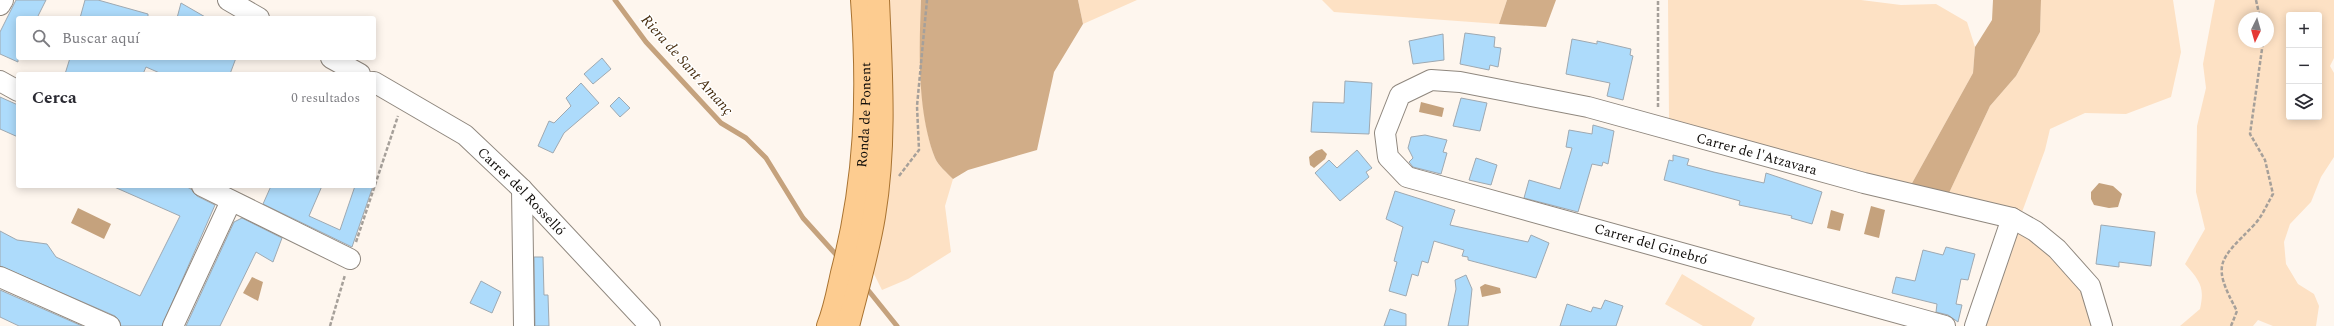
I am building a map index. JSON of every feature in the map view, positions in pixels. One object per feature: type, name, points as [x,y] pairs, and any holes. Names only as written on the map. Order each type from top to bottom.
[{"type":"main road","name":"Ronda de Ponent","points":[[835,324],[862,180],[867,71],[862,0]]},
{"type":"main road","points":[[835,324],[867,246],[874,217],[883,121],[878,0]]},
{"type":"street","points":[[0,5],[3,0]]},
{"type":"street","points":[[228,0],[256,16]]},
{"type":"street","points":[[334,60],[356,72]]},
{"type":"street","name":"Carrer de l'Atzavara","points":[[1385,133],[1400,95],[1431,80],[1460,82],[1588,107],[1864,183],[2012,218],[2035,232],[2057,249],[2090,286],[2102,326]]},
{"type":"street","points":[[0,81],[16,89]]},
{"type":"street","name":"Carrer del Rosselló","points":[[376,83],[433,114],[465,135],[522,189],[650,326]]},
{"type":"street","name":"Carrer del Ginebró","points":[[1385,133],[1388,157],[1407,177],[1945,326]]},
{"type":"street","points":[[206,188],[350,259]]},
{"type":"street","points":[[522,189],[524,326]]},
{"type":"street","points":[[173,326],[230,201]]},
{"type":"street","points":[[1975,326],[2012,218]]},
{"type":"street","points":[[0,277],[110,326]]},
{"type":"path","points":[[878,186],[890,187],[919,150],[917,106],[927,0]]},
{"type":"path","points":[[1658,0],[1658,126]]},
{"type":"path","points":[[2256,0],[2259,12]]},
{"type":"path","points":[[2231,326],[2237,311],[2223,285],[2221,264],[2235,242],[2256,224],[2273,194],[2265,160],[2250,134],[2252,110],[2261,70],[2263,48]]},
{"type":"path","points":[[376,181],[404,98]]},
{"type":"path","points":[[330,326],[350,259],[374,188]]},
{"type":"shaded area","points":[[887,0],[921,0],[920,59],[925,121],[936,161],[953,179],[945,206],[951,252],[908,279],[882,290],[871,268]]},
{"type":"shaded area","points":[[921,0],[1078,0],[1083,24],[1054,72],[1037,150],[968,170],[953,179],[938,163],[929,140],[922,101],[920,80]]},
{"type":"shaded area","points":[[1078,0],[1137,0],[1083,24]]},
{"type":"shaded area","points":[[1322,0],[1507,0],[1499,24],[1334,12]]},
{"type":"shaded area","points":[[1507,0],[1556,0],[1546,27],[1499,24]]},
{"type":"shaded area","points":[[1668,0],[1861,0],[1901,5],[1936,4],[1967,22],[1975,47],[1973,73],[1911,185],[1669,119]]},
{"type":"shaded area","points":[[1993,0],[2041,0],[2040,32],[2016,76],[1990,106],[1949,193],[1911,185],[1973,73],[1975,47],[1992,20]]},
{"type":"shaded area","points":[[2041,0],[2173,0],[2181,52],[2171,97],[2126,114],[2085,113],[2050,129],[2045,150],[2022,212],[1949,193],[1990,106],[2016,76],[2040,32]]},
{"type":"shaded area","points":[[2215,0],[2334,0],[2334,58],[2330,66],[2334,73],[2334,157],[2321,177],[2311,202],[2290,224],[2284,242],[2286,264],[2298,284],[2314,294],[2319,306],[2316,326],[2273,326],[2258,320],[2253,326],[2180,326],[2200,309],[2202,295],[2198,280],[2185,264],[2205,229],[2196,192],[2197,126],[2206,88],[2203,64]]},
{"type":"shaded area","points":[[1421,102],[1444,108],[1442,117],[1419,112]]},
{"type":"shaded area","points":[[1322,149],[1327,154],[1325,159],[1314,168],[1310,165],[1309,157],[1316,151]]},
{"type":"shaded area","points":[[2099,183],[2113,186],[2122,194],[2118,207],[2109,208],[2094,205],[2091,199],[2091,192]]},
{"type":"shaded area","points":[[1871,206],[1885,210],[1879,238],[1864,234]]},
{"type":"shaded area","points":[[78,208],[111,224],[104,239],[71,223]]},
{"type":"shaded area","points":[[1831,210],[1844,214],[1840,231],[1827,228]]},
{"type":"shaded area","points":[[2015,227],[2027,233],[2079,283],[2094,326],[1985,326]]},
{"type":"shaded area","points":[[1682,274],[1755,318],[1751,326],[1703,326],[1665,304]]},
{"type":"shaded area","points":[[252,277],[263,282],[258,301],[243,293]]},
{"type":"shaded area","points":[[1485,284],[1500,288],[1501,293],[1482,297],[1480,287]]},
{"type":"building","points":[[16,0],[46,0],[38,16],[16,16],[16,60],[18,60],[18,62],[0,54],[0,32]]},
{"type":"building","points":[[85,0],[98,0],[148,14],[148,16],[81,16]]},
{"type":"building","points":[[181,3],[204,16],[178,16]]},
{"type":"building","points":[[1465,33],[1495,37],[1494,47],[1501,48],[1498,67],[1490,65],[1489,70],[1460,64]]},
{"type":"building","points":[[1443,34],[1444,60],[1413,64],[1409,41]]},
{"type":"building","points":[[1572,39],[1597,44],[1597,41],[1631,49],[1630,55],[1633,56],[1623,100],[1607,96],[1610,83],[1566,74]]},
{"type":"building","points":[[602,58],[611,69],[593,84],[584,74]]},
{"type":"building","points":[[69,60],[235,60],[231,72],[157,72],[146,67],[144,72],[66,72]]},
{"type":"building","points":[[1345,81],[1372,83],[1369,134],[1311,132],[1313,102],[1344,103]]},
{"type":"building","points":[[581,83],[599,103],[564,133],[553,153],[538,146],[549,121],[554,123],[571,106],[566,98]]},
{"type":"building","points":[[0,97],[16,104],[16,136],[0,129]]},
{"type":"building","points":[[619,97],[630,108],[620,117],[610,106]]},
{"type":"building","points":[[1461,98],[1487,103],[1480,131],[1453,126]]},
{"type":"building","points":[[1593,125],[1614,131],[1608,164],[1603,162],[1602,166],[1592,164],[1578,212],[1524,198],[1529,180],[1560,189],[1572,148],[1566,147],[1569,130],[1592,134]]},
{"type":"building","points":[[1425,135],[1447,140],[1443,152],[1447,153],[1441,174],[1413,167],[1409,162],[1413,158],[1408,148],[1411,137]]},
{"type":"building","points":[[1357,150],[1372,168],[1366,172],[1369,177],[1340,201],[1315,173],[1329,160],[1337,168]]},
{"type":"building","points":[[1673,155],[1689,159],[1687,165],[1714,172],[1764,183],[1766,173],[1822,192],[1812,224],[1791,218],[1792,216],[1739,205],[1740,201],[1664,180],[1669,160],[1673,161]]},
{"type":"building","points":[[1476,158],[1497,165],[1491,185],[1469,180]]},
{"type":"building","points":[[117,188],[189,188],[197,196],[215,205],[162,326],[121,326],[119,320],[115,316],[0,266],[0,231],[17,240],[47,244],[56,257],[140,296],[180,216]]},
{"type":"building","points":[[270,188],[321,188],[309,216],[340,230],[354,188],[372,188],[352,247],[263,204]]},
{"type":"building","points":[[1395,191],[1455,210],[1450,225],[1528,242],[1531,235],[1549,243],[1536,278],[1468,260],[1468,257],[1462,256],[1464,250],[1434,241],[1428,263],[1422,261],[1418,276],[1412,274],[1406,296],[1389,291],[1397,262],[1394,261],[1403,227],[1386,219]]},
{"type":"building","points":[[242,218],[282,238],[273,262],[256,252],[220,326],[186,326],[234,222]]},
{"type":"building","points":[[2101,225],[2155,232],[2151,266],[2119,262],[2119,267],[2096,264]]},
{"type":"building","points":[[1946,247],[1975,254],[1968,280],[1961,279],[1956,304],[1962,305],[1958,322],[1948,315],[1936,312],[1937,304],[1892,293],[1896,277],[1915,281],[1923,250],[1943,255]]},
{"type":"building","points":[[534,257],[543,257],[544,295],[548,295],[549,326],[535,326]]},
{"type":"building","points":[[1466,275],[1472,289],[1468,326],[1448,326],[1456,289],[1455,280]]},
{"type":"building","points":[[481,281],[501,292],[492,313],[470,303]]},
{"type":"building","points":[[0,290],[82,326],[19,326],[0,317]]},
{"type":"building","points":[[1605,300],[1623,306],[1616,326],[1560,326],[1567,304],[1591,312],[1593,307],[1601,309]]},
{"type":"building","points":[[1390,309],[1406,314],[1406,326],[1384,326]]},
{"type":"waterway","name":"Riera de Sant Amanç","points":[[615,0],[646,42],[721,123],[746,138],[766,158],[803,218],[840,259]]},
{"type":"waterway","name":"Riera de Sant Amanç","points":[[864,285],[897,326]]}]
